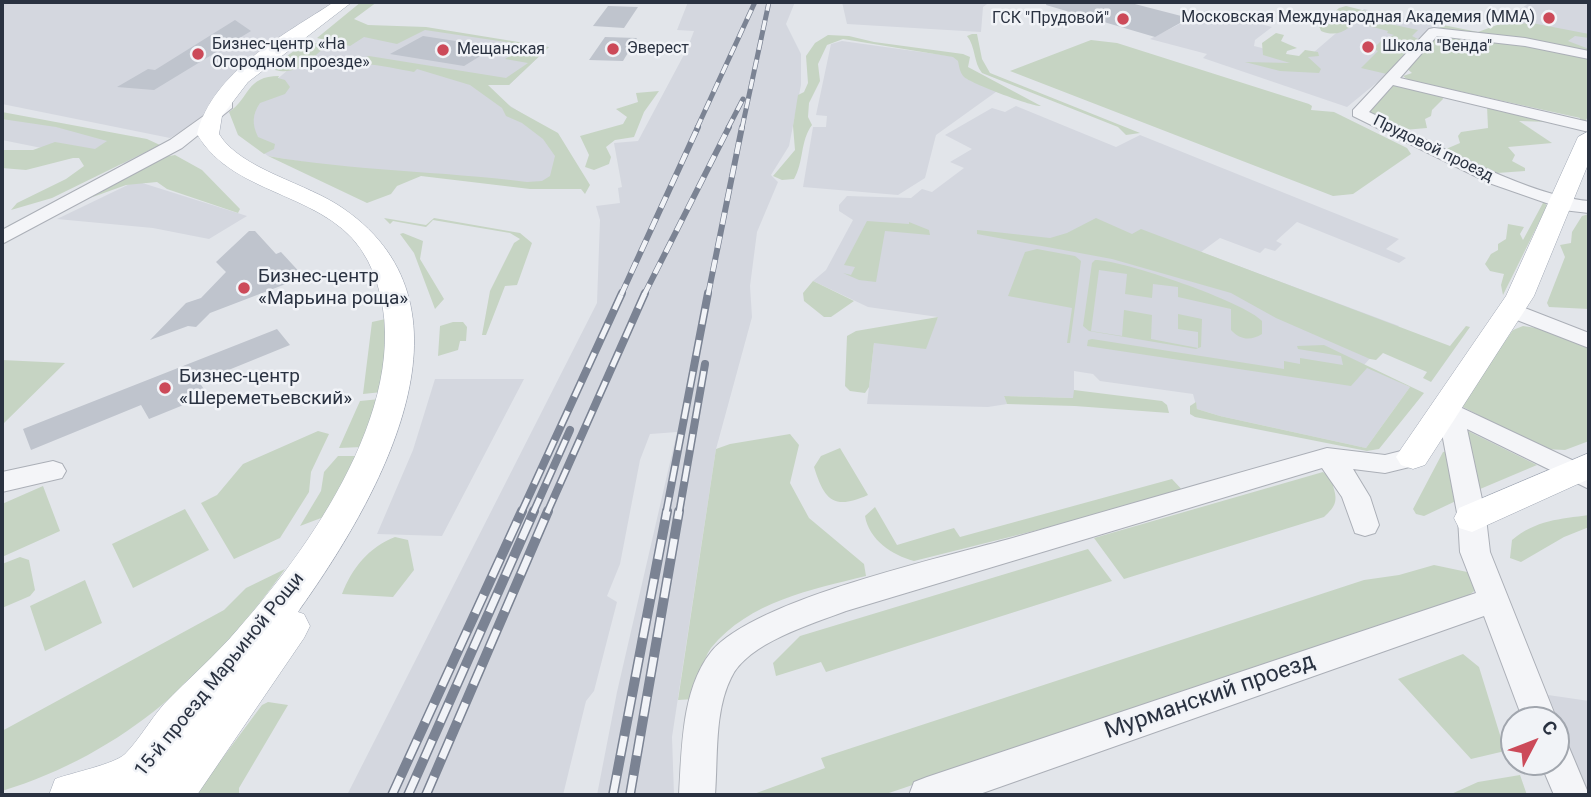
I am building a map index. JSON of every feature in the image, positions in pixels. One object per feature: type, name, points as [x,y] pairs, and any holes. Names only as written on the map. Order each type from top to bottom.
[{"type":"main road","points":[[214,133],[218,103],[239,81],[344,2]]},
{"type":"main road","points":[[214,133],[229,102],[275,60],[355,2]]},
{"type":"main road","name":"15-й проезд Марьиной Рощи","points":[[144,788],[197,724],[329,535],[372,451],[392,394],[401,350],[399,311],[390,279],[382,262],[358,231],[309,190],[253,161],[214,133]]},
{"type":"main road","points":[[1413,457],[1512,310],[1562,204],[1589,137]]},
{"type":"main road","points":[[1472,518],[1584,472]]},
{"type":"main road","points":[[61,795],[130,755],[197,724]]},
{"type":"main road","points":[[72,795],[144,788]]},
{"type":"street","name":"Прудовой проезд","points":[[1589,55],[1525,42],[1434,32],[1359,113],[1495,178],[1562,204],[1589,207]]},
{"type":"street","points":[[1391,80],[1589,127]]},
{"type":"street","points":[[2,238],[178,142],[214,133]]},
{"type":"street","points":[[1512,310],[1589,341]]},
{"type":"street","points":[[1445,408],[1584,472]]},
{"type":"street","points":[[1445,408],[1454,428],[1480,566],[1535,706]]},
{"type":"street","points":[[696,795],[707,702],[713,681],[722,662],[764,632],[839,600],[1327,457],[1385,464],[1413,457]]},
{"type":"street","points":[[1327,457],[1363,509],[1365,525]]},
{"type":"street","points":[[2,482],[52,471]]},
{"type":"street","name":"Мурманский проезд","points":[[927,795],[1493,600]]},
{"type":"street","points":[[1564,776],[1572,795]]},
{"type":"shaded area","points":[[2,2],[339,2],[275,48],[199,121],[170,138],[2,104]]},
{"type":"shaded area","points":[[688,2],[795,2],[786,24],[801,54],[801,85],[789,146],[771,175],[778,182],[757,232],[750,286],[752,317],[716,449],[672,737],[674,795],[597,795],[617,692],[677,432],[650,434],[640,460],[620,564],[607,596],[617,602],[594,691],[586,701],[563,795],[347,795],[597,303],[600,220],[596,206],[620,203],[618,188],[622,187],[614,143],[638,141],[687,49],[694,31],[677,30]]},
{"type":"shaded area","points":[[842,2],[990,2],[983,7],[981,32],[847,24]]},
{"type":"shaded area","name":"Московская Международная Академия (ММА)","points":[[1530,2],[1589,2],[1589,51],[1488,34]]},
{"type":"shaded area","points":[[1364,9],[1434,26],[1386,81],[1380,80],[1347,107],[1203,58],[1207,54],[1150,39],[1207,10],[1272,27],[1255,40],[1254,46],[1306,59]]},
{"type":"shaded area","points":[[338,27],[415,27],[549,47],[509,85],[477,85],[561,138],[555,188],[338,168],[268,156],[258,149],[240,111]]},
{"type":"shaded area","points":[[842,41],[957,57],[967,79],[1000,89],[936,135],[925,178],[898,195],[803,187],[813,127],[826,127],[827,116],[816,115],[831,44]]},
{"type":"shaded area","points":[[1016,106],[1116,147],[1140,135],[1399,239],[1386,249],[1406,258],[1399,263],[1297,222],[1276,241],[1282,244],[1275,251],[1265,248],[1260,253],[1220,238],[1201,252],[1399,326],[1364,365],[1410,387],[1366,448],[1197,409],[1193,394],[1100,381],[1093,374],[1074,371],[1074,398],[1004,396],[1007,404],[988,407],[867,404],[874,343],[934,326],[938,317],[868,307],[813,281],[826,270],[853,220],[839,211],[839,205],[847,196],[911,198],[922,189],[932,192],[964,168],[950,162],[972,149],[945,135],[992,108],[1005,112]]},
{"type":"shaded area","points":[[2,116],[155,146],[134,161],[121,164],[2,140]]},
{"type":"shaded area","points":[[136,181],[247,216],[209,239],[153,228],[57,219]]},
{"type":"shaded area","points":[[435,379],[524,379],[442,536],[377,534],[413,450]]},
{"type":"shaded area","points":[[1548,695],[1589,701],[1589,795],[1570,749],[1570,706],[1553,706]]},
{"type":"green space","points":[[361,2],[377,2],[354,19],[368,25],[426,27],[549,47],[509,85],[488,85],[511,107],[558,133],[590,185],[585,194],[581,189],[530,189],[421,176],[397,186],[391,194],[367,203],[268,156],[333,165],[527,182],[542,181],[550,176],[555,156],[543,139],[522,123],[506,116],[502,108],[470,85],[417,69],[414,72],[357,64],[309,67],[324,60],[369,56],[506,78],[528,63],[505,59],[526,45],[425,30],[397,44],[364,37],[350,46],[317,38]]},
{"type":"green space","points":[[1346,6],[1398,19],[1360,16],[1349,28],[1339,33],[1321,31],[1319,26],[1339,8]]},
{"type":"green space","points":[[1532,23],[1589,34],[1589,38],[1575,36],[1568,41],[1589,49],[1589,53],[1582,53],[1589,59],[1589,113],[1585,123],[1579,123],[1580,118],[1408,80],[1403,76],[1412,73],[1405,67],[1391,75],[1361,68],[1378,51],[1373,49],[1381,41],[1394,35],[1365,25],[1390,24],[1418,30],[1412,36],[1422,41],[1443,25],[1478,32],[1497,25]]},
{"type":"green space","points":[[1276,33],[1284,35],[1281,41],[1297,48],[1287,51],[1286,54],[1299,56],[1305,50],[1318,52],[1319,56],[1308,57],[1321,69],[1319,73],[1280,71],[1245,62],[1290,63],[1263,55],[1262,43]]},
{"type":"green space","points":[[977,34],[982,59],[990,73],[1140,133],[1126,135],[1118,127],[982,73],[967,36]]},
{"type":"green space","points":[[828,35],[963,54],[970,57],[968,67],[1041,106],[1015,99],[969,80],[953,57],[843,39],[827,45],[818,64],[820,81],[809,103],[808,117],[812,125],[794,179],[782,180],[773,176],[795,150],[793,126],[798,95],[804,92],[808,83],[806,56],[815,43]]},
{"type":"green space","points":[[1091,40],[1117,43],[1309,104],[1312,106],[1311,110],[1334,112],[1407,148],[1411,154],[1353,194],[1333,196],[1010,71]]},
{"type":"green space","points":[[318,43],[316,47],[327,46],[291,71],[275,70],[276,64],[298,48]]},
{"type":"green space","points":[[279,76],[278,78],[285,80],[290,87],[285,94],[260,103],[254,116],[258,137],[275,144],[274,149],[264,154],[238,135],[229,112],[254,84],[268,77]]},
{"type":"green space","points":[[1393,86],[1411,86],[1442,95],[1443,99],[1432,110],[1431,116],[1425,119],[1427,128],[1404,130],[1370,115],[1371,110]]},
{"type":"green space","points":[[659,91],[644,112],[634,137],[615,140],[606,147],[611,157],[609,164],[594,170],[585,167],[589,155],[580,136],[623,124],[627,117],[616,109],[638,102],[636,93]]},
{"type":"green space","points":[[1487,106],[1549,122],[1519,121],[1552,143],[1508,147],[1515,155],[1512,161],[1525,168],[1525,171],[1497,173],[1446,149],[1460,143],[1458,136],[1461,132],[1488,128]]},
{"type":"green space","points":[[2,112],[147,139],[160,145],[52,198],[11,210],[17,203],[66,179],[84,166],[79,158],[73,158],[26,170],[2,168],[2,150],[33,150],[55,142],[95,149],[107,141],[56,127],[2,119]]},
{"type":"green space","points":[[175,155],[202,170],[240,209],[238,213],[167,189],[157,182],[126,185],[90,198],[163,157]]},
{"type":"green space","points":[[1544,201],[1547,206],[1503,295],[1501,285],[1504,274],[1490,271],[1485,264],[1491,254],[1498,250],[1498,244],[1506,239],[1508,224],[1524,227],[1520,234],[1523,240]]},
{"type":"green space","points":[[1589,214],[1589,309],[1549,307],[1547,303],[1565,257],[1560,245],[1571,243],[1572,232],[1582,216]]},
{"type":"green space","points":[[384,218],[426,225],[434,218],[520,233],[532,243],[517,285],[505,286],[486,335],[482,335],[490,291],[514,243],[520,239],[510,233],[433,220],[426,227],[393,221],[390,224]]},
{"type":"green space","points":[[1096,218],[1132,234],[1141,229],[1450,346],[1466,326],[1470,327],[1431,382],[1423,378],[1427,372],[1383,353],[1376,360],[1370,359],[1276,318],[1231,293],[1112,259],[977,234],[977,230],[1050,238],[1067,233]]},
{"type":"green space","points":[[867,221],[909,222],[929,230],[930,235],[885,231],[876,282],[859,280],[843,273],[851,275],[855,267],[844,265]]},
{"type":"green space","points":[[400,234],[423,241],[420,259],[444,299],[435,309],[414,253]]},
{"type":"green space","points":[[1037,249],[1075,256],[1081,261],[1070,343],[1067,343],[1072,308],[1008,296],[1025,252]]},
{"type":"green space","points":[[1095,260],[1156,274],[1233,303],[1262,321],[1262,334],[1254,338],[1238,336],[1231,330],[1231,309],[1178,297],[1178,287],[1153,284],[1152,298],[1125,294],[1127,274],[1099,270],[1091,331],[1122,336],[1124,310],[1152,315],[1151,339],[1198,348],[1198,332],[1178,329],[1178,314],[1202,319],[1201,347],[1196,349],[1089,331],[1083,326],[1092,263]]},
{"type":"green space","points":[[813,281],[854,301],[831,317],[824,317],[804,301],[803,293]]},
{"type":"green space","points":[[938,317],[926,349],[874,343],[869,387],[865,393],[850,391],[845,386],[847,336],[856,331]]},
{"type":"green space","points":[[390,318],[382,392],[363,394],[372,322]]},
{"type":"green space","points":[[463,322],[467,327],[466,341],[460,341],[458,350],[438,356],[440,326]]},
{"type":"green space","points":[[1523,326],[1543,329],[1589,347],[1589,441],[1565,450],[1544,449],[1463,407],[1463,400],[1513,330]]},
{"type":"green space","points":[[1088,340],[1284,369],[1284,361],[1300,364],[1300,358],[1343,365],[1341,356],[1298,349],[1297,346],[1324,345],[1424,393],[1379,449],[1367,451],[1195,417],[1190,414],[1190,406],[1196,402],[1197,409],[1220,416],[1366,448],[1410,387],[1367,368],[1351,386],[1087,346]]},
{"type":"green space","points":[[2,360],[65,363],[2,425]]},
{"type":"green space","points":[[1074,390],[1162,401],[1167,405],[1169,413],[1007,404],[1004,396],[1073,398]]},
{"type":"green space","points":[[380,399],[362,447],[339,448],[360,401]]},
{"type":"green space","points":[[1462,428],[1537,465],[1473,492]]},
{"type":"green space","points":[[318,431],[329,434],[311,472],[309,492],[280,538],[234,559],[201,503],[217,495],[243,464]]},
{"type":"green space","points":[[790,434],[799,445],[790,483],[809,518],[864,564],[866,576],[782,600],[744,619],[711,648],[694,699],[678,700],[716,449],[730,444]]},
{"type":"green space","points":[[840,448],[868,495],[856,500],[838,502],[826,494],[814,467],[821,456]]},
{"type":"green space","points":[[1448,451],[1458,500],[1424,516],[1416,514],[1413,509],[1443,452]]},
{"type":"green space","points":[[338,456],[357,456],[329,515],[300,526],[321,491],[324,472]]},
{"type":"green space","points":[[1323,472],[1339,484],[1333,486],[1335,503],[1324,517],[1124,579],[1094,538]]},
{"type":"green space","points":[[1172,479],[1185,493],[914,561],[898,555],[876,539],[865,516],[875,507],[897,545],[954,528],[960,537]]},
{"type":"green space","points":[[43,486],[60,531],[2,557],[2,504]]},
{"type":"green space","points":[[185,509],[209,550],[133,588],[112,544]]},
{"type":"green space","points":[[1589,515],[1589,527],[1564,537],[1521,562],[1510,558],[1512,540],[1530,528]]},
{"type":"green space","points":[[395,537],[408,540],[414,570],[393,597],[342,594],[363,559],[377,546]]},
{"type":"green space","points":[[1088,549],[1112,581],[826,672],[821,662],[776,676],[773,663],[800,636]]},
{"type":"green space","points":[[20,557],[29,560],[35,590],[30,596],[2,608],[2,564]]},
{"type":"green space","points":[[1434,565],[1472,573],[1477,589],[1465,598],[883,795],[751,795],[825,768],[821,758],[1364,580],[1399,575]]},
{"type":"green space","points":[[285,569],[227,642],[196,675],[162,705],[88,755],[47,775],[2,791],[2,731],[224,610],[246,588]]},
{"type":"green space","points":[[85,580],[102,623],[45,651],[30,606]]},
{"type":"green space","points":[[1463,654],[1479,667],[1500,735],[1500,752],[1471,759],[1398,679]]},
{"type":"green space","points":[[268,702],[288,705],[239,788],[239,795],[195,795],[262,705]]},
{"type":"green space","points":[[1520,776],[1527,795],[1449,795],[1478,782]]},
{"type":"building","name":"ГСК \"Прудовой\"","points":[[1047,2],[1127,2],[1189,18],[1155,37],[1046,5]]},
{"type":"building","points":[[608,6],[638,7],[624,28],[593,26]]},
{"type":"building","name":"Бизнес-центр «На Огородном проезде»","points":[[235,20],[251,31],[154,90],[117,87],[148,69],[155,70]]},
{"type":"building","name":"Мещанская","points":[[423,36],[495,47],[464,66],[390,54]]},
{"type":"building","name":"Эверест","points":[[605,37],[637,38],[623,61],[589,60]]},
{"type":"building","name":"Бизнес-центр «Марьина роща»","points":[[249,231],[255,231],[276,254],[281,252],[304,277],[210,313],[196,327],[188,326],[150,340],[186,303],[201,298],[226,272],[216,262]]},
{"type":"building","name":"Бизнес-центр «Шереметьевский»","points":[[277,329],[290,345],[199,382],[208,395],[149,419],[141,405],[31,450],[23,429]]},
{"type":"railway","points":[[697,128],[755,2]]},
{"type":"railway","points":[[742,128],[769,2]]},
{"type":"railway","points":[[728,128],[743,99]]},
{"type":"railway","points":[[621,295],[698,127]]},
{"type":"railway","points":[[645,293],[729,127]]},
{"type":"railway","points":[[708,295],[742,127]]},
{"type":"railway","points":[[521,513],[622,293]]},
{"type":"railway","points":[[547,513],[645,293]]},
{"type":"railway","points":[[666,513],[708,293]]},
{"type":"railway","points":[[679,513],[705,364]]},
{"type":"railway","points":[[533,513],[570,430]]},
{"type":"railway","points":[[392,795],[522,511]]},
{"type":"railway","points":[[408,795],[534,511]]},
{"type":"railway","points":[[426,795],[548,511]]},
{"type":"railway","points":[[613,795],[667,511]]},
{"type":"railway","points":[[630,795],[679,511]]},
{"type":"place","name":"Московская Международная Академия (ММА)","points":[[1549,18]]},
{"type":"place","name":"ГСК \"Прудовой\"","points":[[1123,19]]},
{"type":"place","name":"Школа \"Венда\"","points":[[1368,47]]},
{"type":"place","name":"Эверест","points":[[613,49]]},
{"type":"place","name":"Мещанская","points":[[443,50]]},
{"type":"place","name":"Бизнес-центр «На Огородном проезде»","points":[[198,54]]},
{"type":"place","name":"Бизнес-центр «Марьина роща»","points":[[244,288]]},
{"type":"place","name":"Бизнес-центр «Шереметьевский»","points":[[165,388]]}]
